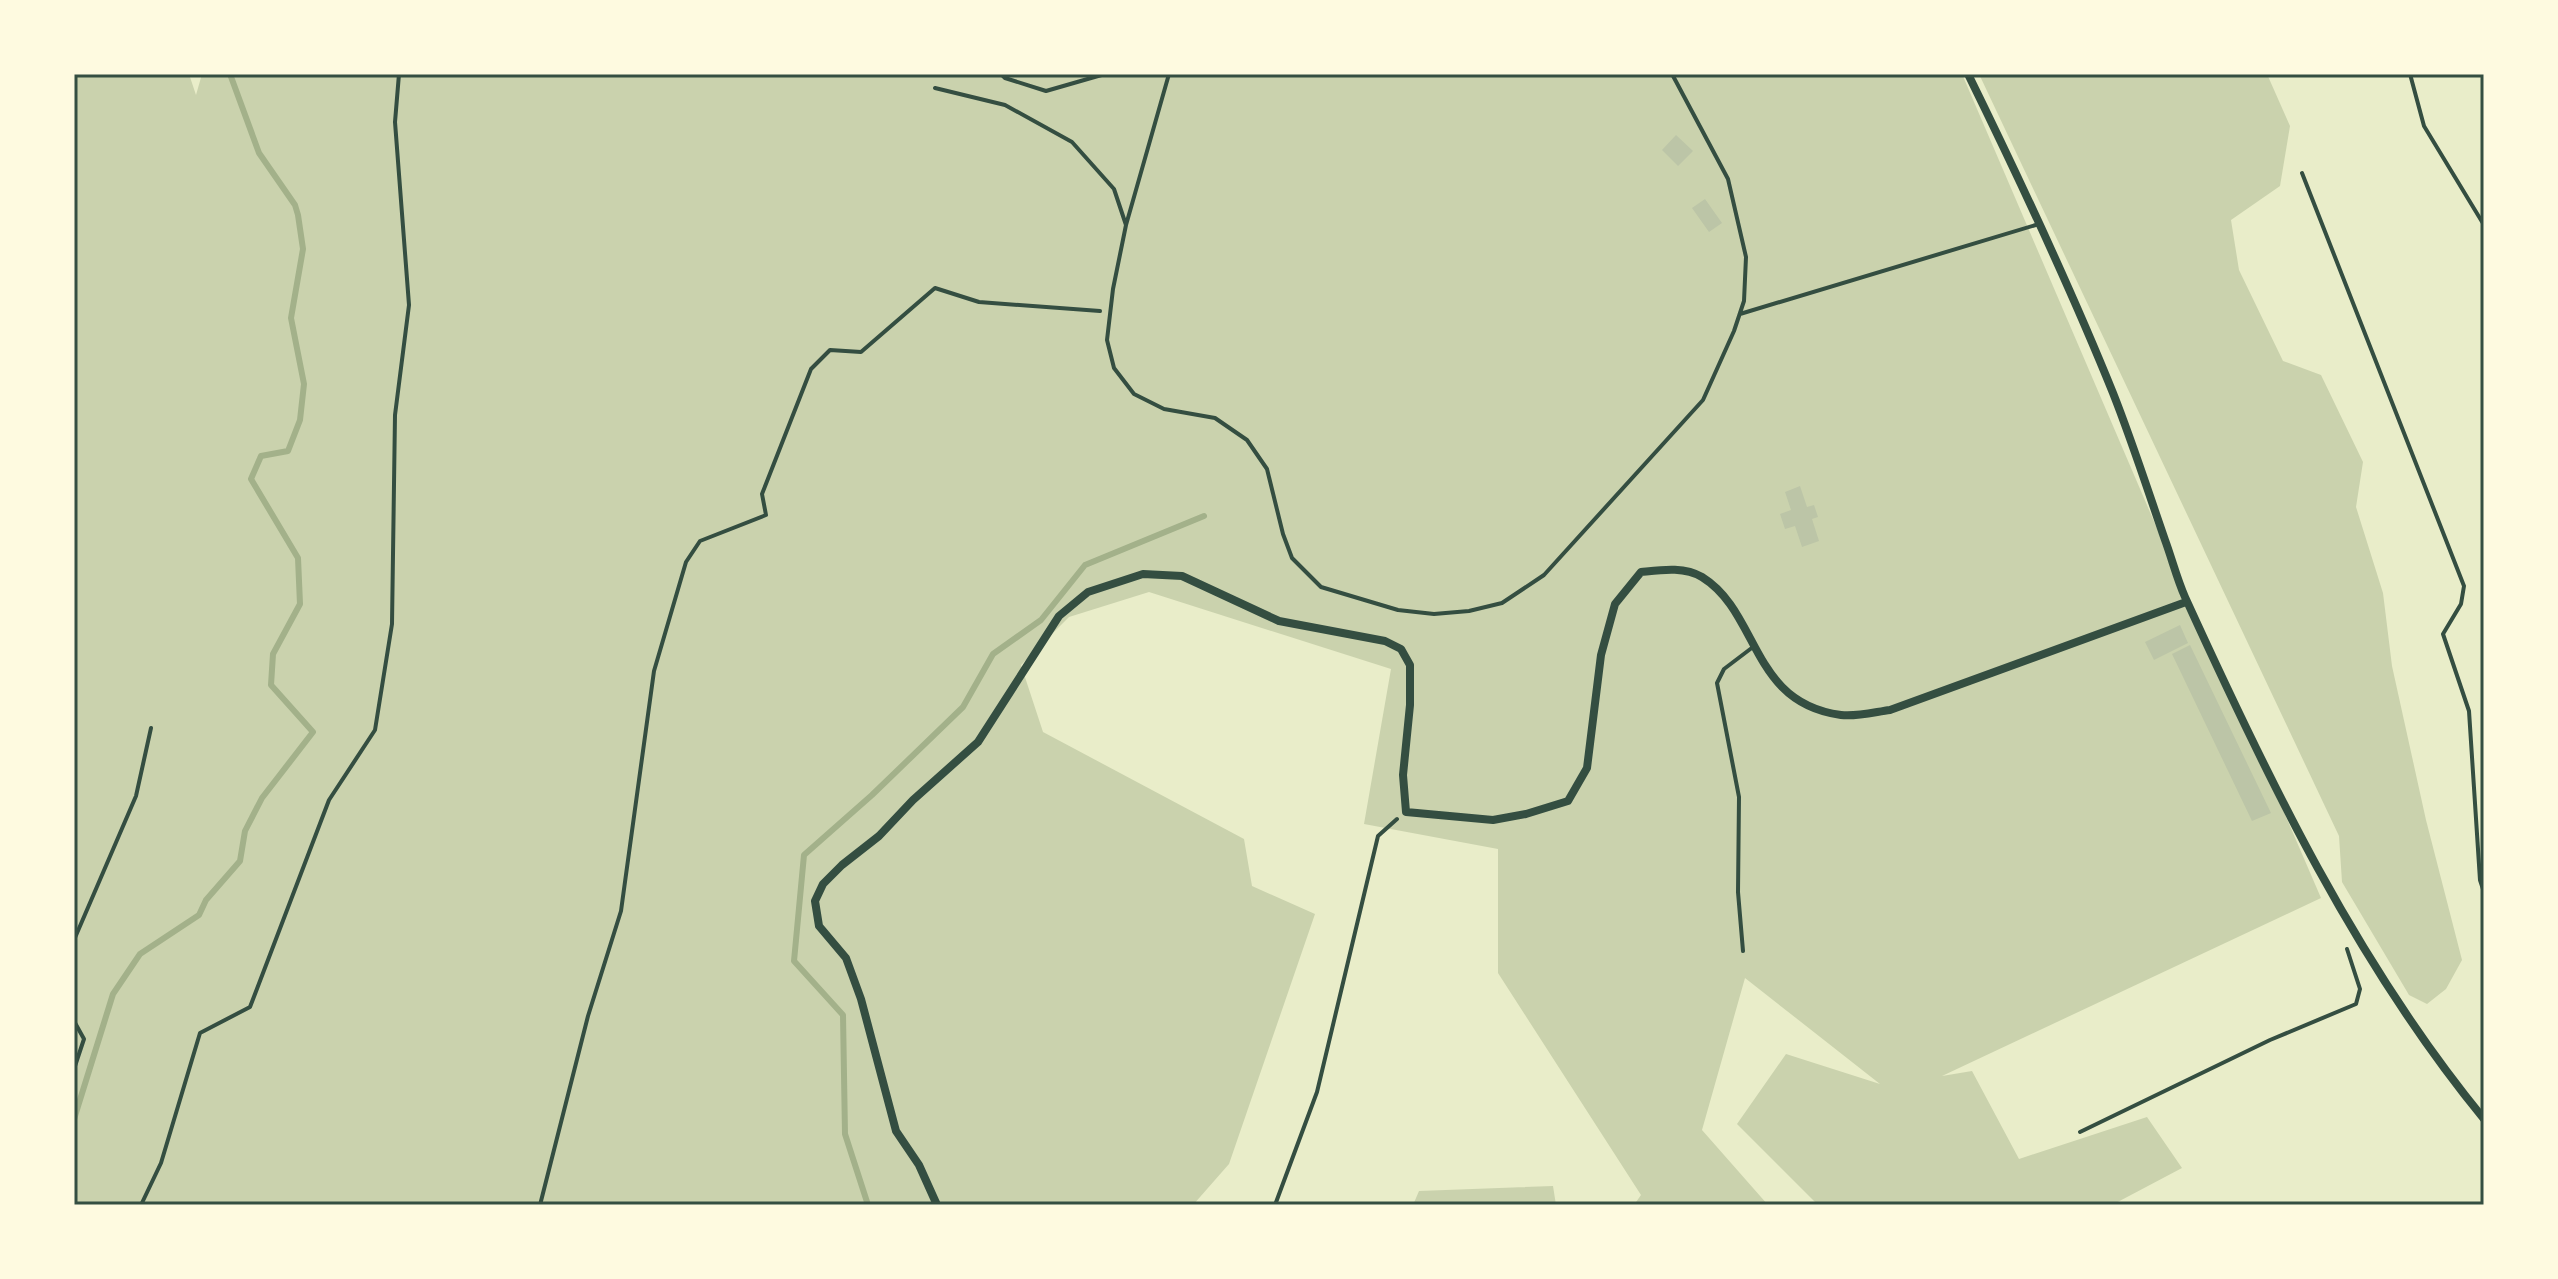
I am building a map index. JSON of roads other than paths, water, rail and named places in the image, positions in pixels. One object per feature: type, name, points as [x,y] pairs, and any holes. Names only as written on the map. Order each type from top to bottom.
[{"type":"street","points":[[1968,74],[1994,123],[2113,394],[2186,602],[2272,784],[2352,931],[2439,1062],[2484,1119]]},
{"type":"street","points":[[937,1205],[919,1165],[896,1131],[861,999],[846,958],[819,926],[815,901],[823,884],[842,865],[879,836],[913,800],[978,742],[1059,616],[1088,592],[1143,574],[1182,576],[1279,621],[1385,641],[1401,649],[1410,665],[1410,705],[1403,775],[1406,812],[1493,820],[1568,801],[1587,768],[1601,655],[1615,604],[1641,572],[1671,568],[1700,576],[1729,602],[1753,647],[1780,685],[1806,705],[1843,715],[1890,710],[2186,602]]},
{"type":"lane","points":[[1169,74],[1126,225],[1107,340],[1114,368],[1134,394],[1164,409],[1215,418],[1247,440],[1267,469],[1292,558],[1321,587],[1398,610],[1434,614],[1469,611],[1502,603],[1544,575],[1703,400],[1744,301],[1746,257],[1728,179],[1672,74]]},
{"type":"lane","points":[[935,88],[1005,105],[1072,142],[1114,189],[1126,225]]},
{"type":"lane","points":[[1740,314],[2039,224]]},
{"type":"lane","points":[[1743,951],[1738,892],[1739,797],[1717,683],[1724,669],[1753,647]]},
{"type":"waterway","points":[[74,1119],[113,994],[140,954],[199,915],[206,900],[240,861],[245,831],[262,798],[313,732],[271,685],[273,654],[300,604],[298,558],[251,479],[261,456],[288,451],[300,420],[304,384],[291,318],[303,249],[295,205],[259,153],[230,74]]},
{"type":"waterway","points":[[868,1205],[845,1134],[843,1015],[794,961],[804,855],[872,795],[963,707],[993,654],[1041,620],[1085,565],[1204,516]]}]
